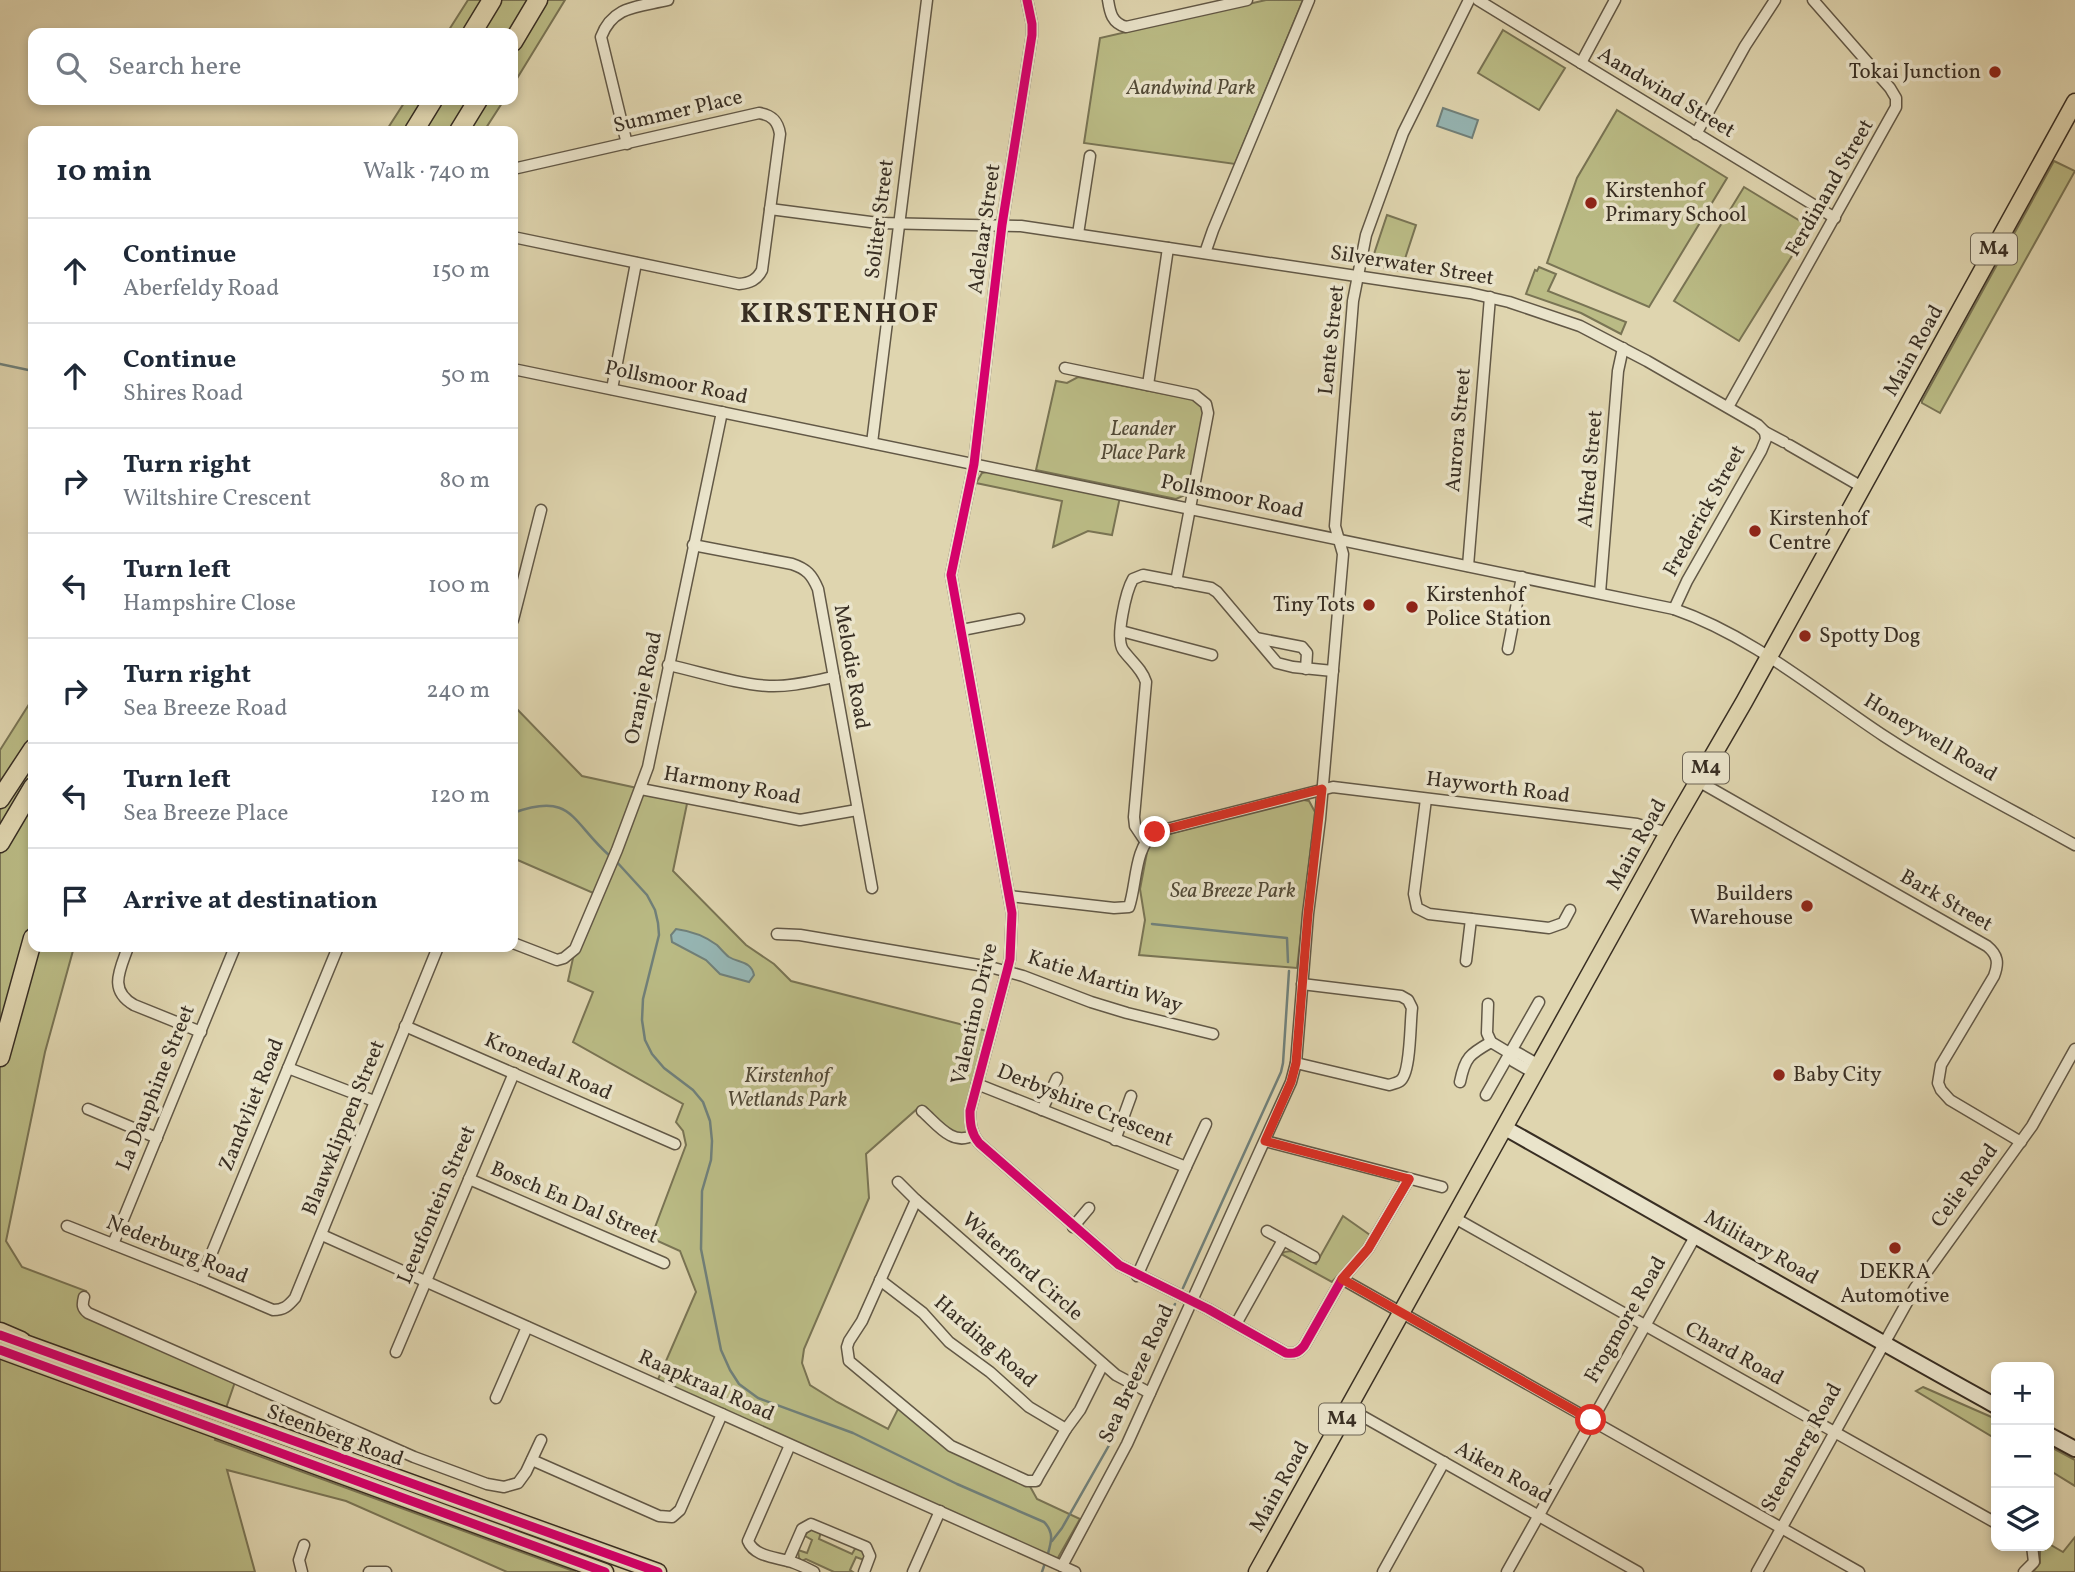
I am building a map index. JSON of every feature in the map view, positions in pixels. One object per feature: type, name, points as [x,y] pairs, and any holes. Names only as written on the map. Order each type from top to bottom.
[{"type":"highway","points":[[475,28],[492,0]]},
{"type":"highway","points":[[518,34],[538,0]]},
{"type":"highway","points":[[417,126],[430,105]]},
{"type":"highway","points":[[462,126],[475,105]]},
{"type":"highway","points":[[0,799],[28,757]]},
{"type":"highway","points":[[0,843],[28,796]]},
{"type":"highway","points":[[0,1057],[29,952]]},
{"type":"highway","points":[[0,1333],[21,1341]]},
{"type":"main road","name":"Main Road","points":[[1257,1572],[1453,1217],[1769,657],[2075,102]]},
{"type":"main road","name":"Military Road","points":[[1505,1128],[1991,1403]]},
{"type":"main road","name":"Steenberg Road","points":[[21,1341],[658,1572]]},
{"type":"main road","name":"Steenberg Road","points":[[0,1350],[604,1572]]},
{"type":"main road","points":[[2054,1438],[2075,1450]]},
{"type":"street","points":[[627,144],[601,37],[616,13],[668,0]]},
{"type":"street","name":"Soliter Street","points":[[872,443],[927,0]]},
{"type":"street","name":"Adelaar Street","points":[[974,464],[1002,225],[1031,35],[1032,24],[1027,0]]},
{"type":"street","points":[[1108,0],[1111,14],[1121,26],[1135,26],[1247,0]]},
{"type":"street","points":[[1205,253],[1309,0]]},
{"type":"street","name":"Lente Street","points":[[1337,538],[1335,526],[1353,302],[1367,235],[1397,148],[1428,79],[1469,0]]},
{"type":"street","name":"Aandwind Street","points":[[1478,0],[1835,218]]},
{"type":"street","points":[[1581,63],[1615,0]]},
{"type":"street","points":[[1696,134],[1745,46],[1775,0]]},
{"type":"street","name":"Ferdinand Street","points":[[1728,407],[1894,114],[1897,102],[1890,88],[1814,0]]},
{"type":"street","name":"Summer Place","points":[[518,168],[759,113],[766,114],[777,122],[780,134],[762,270],[752,282],[739,284],[518,238]]},
{"type":"street","points":[[1078,234],[1090,156]]},
{"type":"street","name":"Silverwater Street","points":[[771,209],[899,224],[1021,226],[1357,276],[1509,302],[1580,326],[1623,348],[1862,487]]},
{"type":"street","points":[[1148,384],[1168,248]]},
{"type":"street","points":[[611,389],[636,263]]},
{"type":"street","name":"Aurora Street","points":[[1468,566],[1490,298]]},
{"type":"street","name":"Alfred Street","points":[[1600,593],[1618,372],[1623,348]]},
{"type":"street","points":[[1065,368],[1195,394],[1208,408],[1176,582]]},
{"type":"street","name":"Pollsmoor Road","points":[[518,370],[1674,609],[1710,622],[1769,657]]},
{"type":"street","name":"Oranje Road","points":[[518,945],[551,958],[564,958],[575,949],[641,789],[648,767],[722,412]]},
{"type":"street","name":"Frederick Street","points":[[1674,609],[1761,451],[1766,439],[1765,432]]},
{"type":"street","name":"Valentino Drive","points":[[973,1135],[970,1111],[1007,971],[1012,914],[951,575],[974,464]]},
{"type":"street","points":[[518,597],[541,510]]},
{"type":"street","name":"Sea Breeze Road","points":[[1058,1564],[1127,1444],[1291,1082],[1296,1063],[1343,554],[1337,538]]},
{"type":"street","name":"Melodie Road","points":[[694,545],[792,564],[812,575],[818,589],[872,888]]},
{"type":"street","points":[[1009,896],[1114,908],[1129,907],[1145,841],[1135,826],[1134,817],[1146,682],[1121,646],[1121,631],[1133,579],[1143,575],[1214,590],[1278,663],[1333,671]]},
{"type":"street","points":[[1508,649],[1522,577]]},
{"type":"street","points":[[962,630],[1019,619]]},
{"type":"street","points":[[1121,631],[1212,654]]},
{"type":"street","points":[[1256,638],[1302,646],[1307,653],[1306,669]]},
{"type":"street","name":"Honeywell Road","points":[[1769,657],[1905,749],[2075,845]]},
{"type":"street","points":[[668,665],[771,686],[834,677]]},
{"type":"street","name":"Bark Street","points":[[1698,781],[1994,952],[1998,960],[1997,969],[1941,1065],[1938,1083],[1950,1100],[2021,1142]]},
{"type":"street","name":"Hayworth Road","points":[[1145,841],[1155,832],[1333,787],[1637,824],[1668,833]]},
{"type":"street","name":"Harmony Road","points":[[641,789],[800,820],[858,810]]},
{"type":"street","points":[[1426,799],[1414,901],[1418,908],[1427,914],[1549,928],[1563,923],[1570,910]]},
{"type":"street","points":[[1466,961],[1471,919]]},
{"type":"street","name":"Katie Martin Way","points":[[777,934],[800,935],[1007,971],[1091,1002],[1213,1034]]},
{"type":"street","points":[[127,952],[118,984],[125,999],[201,1032]]},
{"type":"street","name":"La Dauphine Street","points":[[113,1244],[233,952]]},
{"type":"street","name":"Zandvliet Road","points":[[201,1279],[332,952]]},
{"type":"street","name":"Blauwklippen Street","points":[[273,1310],[283,1310],[295,1298],[436,952]]},
{"type":"street","points":[[1296,1063],[1389,1085],[1401,1081],[1406,1070],[1412,1008],[1408,1000],[1401,996],[1303,984]]},
{"type":"street","points":[[1486,1096],[1539,1002]]},
{"type":"street","points":[[1488,1004],[1487,1033],[1491,1042],[1511,1054],[1513,1061],[1537,1069]]},
{"type":"street","name":"Kronedal Road","points":[[405,1026],[675,1144]]},
{"type":"street","points":[[1460,1082],[1463,1068],[1472,1053],[1491,1042]]},
{"type":"street","name":"Celie Road","points":[[1884,1344],[1915,1288],[2032,1126],[2075,1049]]},
{"type":"street","points":[[288,1068],[374,1101]]},
{"type":"street","name":"Leeufontein Street","points":[[396,1352],[514,1073]]},
{"type":"street","points":[[1041,1110],[1057,1078]]},
{"type":"street","name":"Derbyshire Crescent","points":[[977,1084],[1185,1167],[1137,1276]]},
{"type":"street","points":[[1115,1139],[1131,1096]]},
{"type":"street","points":[[88,1110],[157,1138]]},
{"type":"street","points":[[922,1111],[953,1138],[960,1140],[973,1135],[1073,1227],[1119,1265],[1236,1324],[1286,1353],[1296,1353],[1304,1346],[1342,1279],[1368,1249],[1409,1179]]},
{"type":"street","points":[[1185,1167],[1206,1124]]},
{"type":"street","points":[[1265,1141],[1442,1187]]},
{"type":"street","name":"Bosch En Dal Street","points":[[469,1179],[664,1263]]},
{"type":"street","name":"Waterford Circle","points":[[898,1182],[1102,1364],[1116,1375],[1150,1393]]},
{"type":"street","points":[[916,1200],[862,1321],[847,1347],[849,1361],[951,1446],[1027,1481],[1038,1478],[1080,1410],[1102,1364]]},
{"type":"street","points":[[1073,1227],[1089,1208]]},
{"type":"street","name":"Chard Road","points":[[1453,1217],[1991,1520]]},
{"type":"street","name":"Nederburg Road","points":[[67,1226],[273,1310]]},
{"type":"street","points":[[1267,1231],[1314,1257]]},
{"type":"street","name":"Raapkraal Road","points":[[322,1235],[1075,1572]]},
{"type":"street","name":"Frogmore Road","points":[[1507,1572],[1696,1235]]},
{"type":"street","points":[[1236,1324],[1283,1240]]},
{"type":"street","points":[[1342,1279],[1860,1572]]},
{"type":"street","name":"Harding Road","points":[[880,1280],[923,1312],[950,1342],[1029,1406],[1066,1429]]},
{"type":"street","points":[[84,1297],[82,1305],[88,1313],[414,1457],[487,1484],[505,1487],[518,1483],[541,1440]]},
{"type":"street","points":[[496,1398],[527,1327]]},
{"type":"street","name":"Steenberg Road","points":[[1757,1572],[1884,1344]]},
{"type":"street","name":"Aiken Road","points":[[1348,1408],[1635,1571]]},
{"type":"street","points":[[532,1460],[659,1517],[672,1517],[680,1510],[722,1414]]},
{"type":"street","points":[[790,1445],[748,1541],[754,1550],[814,1572]]},
{"type":"street","points":[[1383,1572],[1444,1462]]},
{"type":"street","points":[[914,1572],[940,1511]]},
{"type":"street","points":[[788,1561],[802,1529],[811,1524],[866,1547],[870,1556],[864,1572]]},
{"type":"street","points":[[302,1572],[299,1559],[304,1545]]},
{"type":"street","points":[[2024,1572],[2034,1562],[2033,1551]]},
{"type":"street","points":[[369,1572],[386,1572]]},
{"type":"green space","points":[[468,0],[565,0],[518,77],[518,28],[450,28]]},
{"type":"green space","name":"Aandwind Park","points":[[1266,0],[1303,0],[1235,164],[1084,143],[1100,38]]},
{"type":"green space","points":[[1503,30],[1565,68],[1539,110],[1478,73]]},
{"type":"green space","points":[[403,105],[501,105],[487,126],[389,126]]},
{"type":"green space","points":[[1617,110],[1727,178],[1649,307],[1547,263],[1577,178]]},
{"type":"green space","points":[[2054,161],[2075,171],[1940,413],[1922,401]]},
{"type":"green space","points":[[1744,187],[1810,227],[1739,341],[1674,301]]},
{"type":"green space","points":[[1387,215],[1416,225],[1401,271],[1381,267],[1374,254]]},
{"type":"green space","points":[[1539,267],[1556,274],[1548,291],[1626,322],[1621,334],[1581,313],[1526,294],[1535,270]]},
{"type":"green space","name":"Leander Place Park","points":[[1078,377],[1191,399],[1201,404],[1204,414],[1189,488],[1185,495],[1176,499],[1036,470],[1056,381],[1067,383]]},
{"type":"green space","points":[[991,471],[1120,497],[1112,535],[1088,531],[1053,547],[1062,501],[976,483],[982,473]]},
{"type":"green space","points":[[28,706],[28,952],[73,952],[45,1052],[6,1241],[22,1267],[86,1291],[82,1305],[236,1379],[215,1440],[576,1572],[507,1572],[346,1501],[227,1470],[255,1572],[0,1572],[0,750]]},
{"type":"green space","name":"Kirstenhof Wetlands Park","points":[[518,710],[582,776],[688,799],[673,871],[746,945],[774,964],[791,981],[991,1032],[970,1111],[973,1135],[960,1140],[917,1109],[866,1154],[869,1198],[804,1349],[802,1363],[810,1385],[837,1402],[888,1429],[900,1405],[951,1446],[1027,1481],[1037,1499],[1080,1519],[1055,1563],[656,1384],[696,1292],[680,1251],[651,1238],[686,1145],[683,1131],[676,1122],[683,1104],[573,1042],[593,992],[568,981],[575,949],[598,895],[518,860]]},
{"type":"green space","name":"Sea Breeze Park","points":[[1299,799],[1309,801],[1315,812],[1297,968],[1139,955],[1145,920],[1140,889],[1148,847],[1154,838]]},
{"type":"green space","points":[[1343,1216],[1370,1235],[1361,1250],[1332,1282],[1281,1254],[1294,1252],[1316,1264]]},
{"type":"green space","points":[[1923,1387],[1991,1417],[1991,1436],[1916,1391]]},
{"type":"green space","points":[[2054,1449],[2075,1460],[2075,1486],[2054,1473]]},
{"type":"green space","points":[[809,1529],[821,1532],[819,1539],[852,1554],[856,1547],[864,1551],[864,1560],[856,1557],[850,1570],[853,1572],[834,1572],[806,1559],[802,1561],[798,1550],[807,1553],[812,1540],[805,1536]]},
{"type":"green space","points":[[2075,1537],[2075,1572],[2033,1572],[2040,1563],[2040,1551],[2054,1551],[2054,1547],[2063,1552]]},
{"type":"water","points":[[1443,108],[1478,120],[1472,138],[1437,126]]},
{"type":"water","points":[[676,929],[708,939],[729,957],[750,967],[754,975],[749,982],[720,974],[706,960],[672,942],[671,935]]},
{"type":"waterway","points":[[0,364],[28,370]]},
{"type":"waterway","points":[[518,812],[533,807],[560,808],[578,822],[610,856]]},
{"type":"waterway","points":[[615,860],[647,895],[658,923],[659,935],[643,999],[645,1040],[664,1068],[693,1090],[703,1102],[710,1121],[711,1160],[702,1191],[701,1249],[721,1350],[730,1370],[739,1384],[758,1398],[853,1433],[957,1484],[1044,1522],[1051,1534],[1047,1557]]},
{"type":"waterway","points":[[1152,924],[1287,938],[1288,962]]},
{"type":"waterway","points":[[1183,1288],[1281,1072],[1289,971]]},
{"type":"waterway","points":[[1143,1372],[1175,1304]]},
{"type":"waterway","points":[[1052,1541],[1116,1433],[1131,1400]]},
{"type":"waterway","points":[[1042,1572],[1045,1563]]},
{"type":"cycle path","points":[[1027,0],[1032,35],[1002,225],[974,464],[951,575],[1012,913],[1010,959],[970,1111],[973,1132],[979,1143],[1119,1265],[1208,1309],[1286,1353],[1296,1352],[1304,1346],[1342,1279],[1368,1249],[1409,1179]]},
{"type":"cycle path","points":[[0,1335],[658,1572]]},
{"type":"cycle path","points":[[0,1350],[605,1572]]},
{"type":"place","name":"Tokai Junction","points":[[1995,72]]},
{"type":"place","name":"Kirstenhof Primary School","points":[[1591,203]]},
{"type":"place","name":"Kirstenhof Centre","points":[[1755,531]]},
{"type":"place","name":"Tiny Tots","points":[[1369,605]]},
{"type":"place","name":"Kirstenhof Police Station","points":[[1412,607]]},
{"type":"place","name":"Spotty Dog","points":[[1805,636]]},
{"type":"place","name":"Builders Warehouse","points":[[1807,906]]},
{"type":"place","name":"Baby City","points":[[1779,1075]]},
{"type":"place","name":"DEKRA Automotive","points":[[1895,1248]]},
{"type":"district","name":"KIRSTENHOF","points":[[840,314]]},
{"type":"route","points":[[1155,832],[1322,789],[1308,914],[1296,1063],[1291,1082],[1265,1141],[1409,1179],[1368,1249],[1342,1279],[1591,1420]]}]
